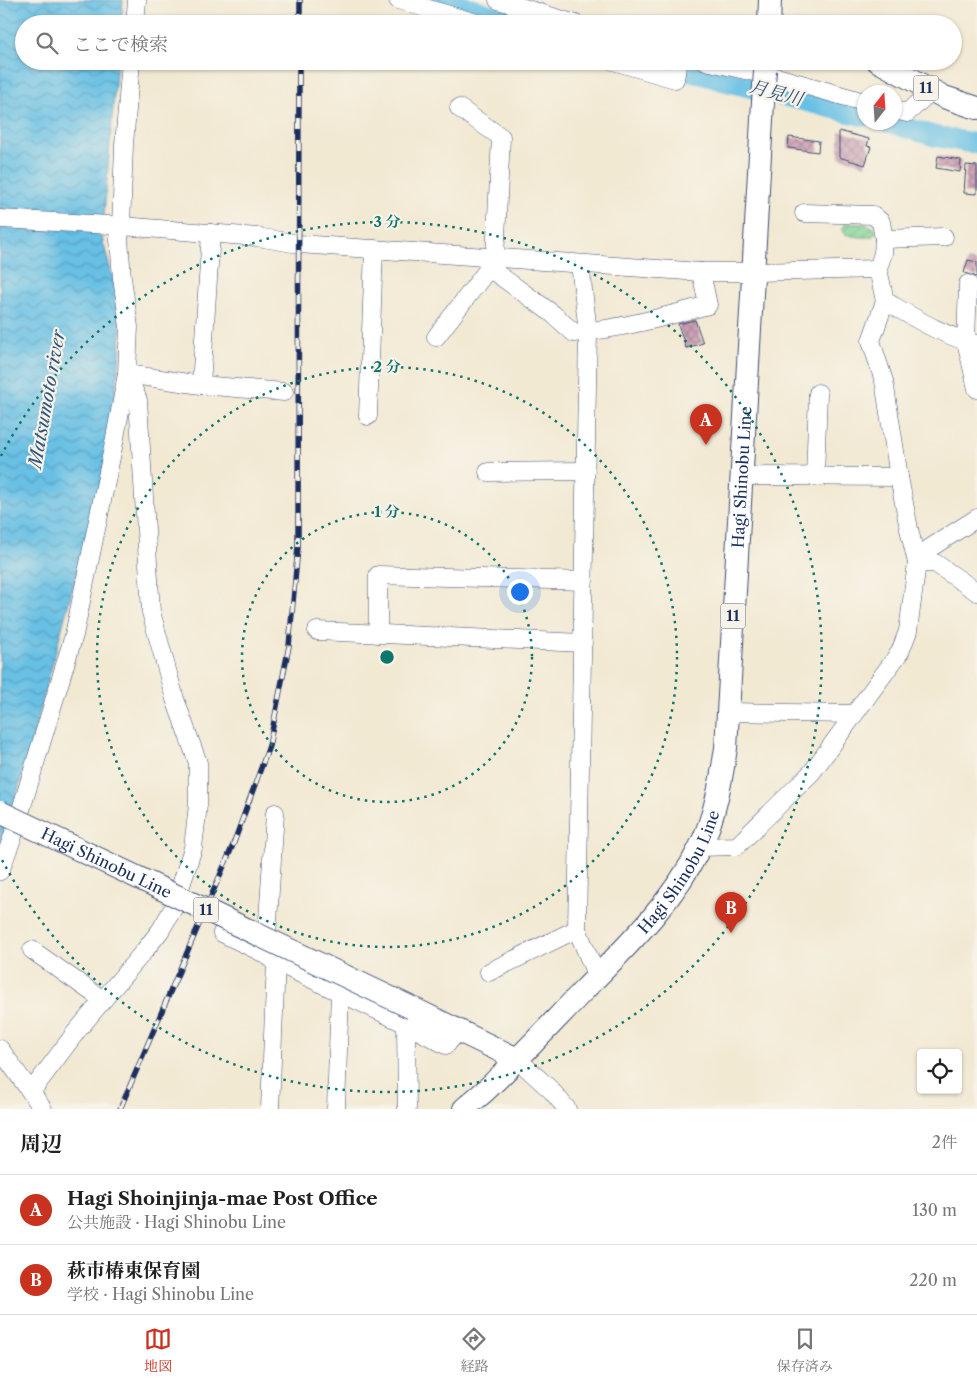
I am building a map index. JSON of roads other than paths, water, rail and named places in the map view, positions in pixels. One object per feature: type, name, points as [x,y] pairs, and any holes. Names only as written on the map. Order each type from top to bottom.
[{"type":"main road","points":[[769,15],[770,0]]},
{"type":"main road","name":"Hagi Shinobu Line","points":[[0,812],[409,1016],[458,1031],[517,1059],[642,929],[676,888],[700,847],[722,777],[726,748],[766,70]]},
{"type":"main road","name":"11","points":[[894,70],[944,97],[977,108]]},
{"type":"main road","points":[[465,1109],[486,1091],[517,1059]]},
{"type":"street","points":[[136,15],[137,0]]},
{"type":"street","points":[[398,0],[449,15]]},
{"type":"street","points":[[498,0],[547,15]]},
{"type":"street","points":[[0,871],[16,826],[74,634],[127,374],[129,327],[119,239],[115,226],[131,70]]},
{"type":"street","points":[[644,70],[675,79],[676,70]]},
{"type":"street","points":[[745,70],[857,100]]},
{"type":"street","points":[[902,112],[907,113],[931,91]]},
{"type":"street","points":[[436,337],[492,263],[501,137],[459,108]]},
{"type":"street","points":[[700,847],[737,846],[812,772],[900,652],[908,631],[916,560],[899,477],[884,381],[870,341],[885,301],[878,269],[884,253],[881,222],[873,215],[804,213]]},
{"type":"street","points":[[0,219],[257,237],[299,244],[374,249],[492,263],[580,264],[701,272],[878,269]]},
{"type":"street","points":[[201,385],[211,233]]},
{"type":"street","points":[[884,239],[944,237]]},
{"type":"street","points":[[368,416],[374,249]]},
{"type":"street","points":[[492,263],[574,333],[653,320],[708,305],[701,272]]},
{"type":"street","points":[[580,264],[588,332],[577,929],[597,977]]},
{"type":"street","points":[[968,284],[977,389]]},
{"type":"street","points":[[885,301],[922,322],[972,343]]},
{"type":"street","points":[[127,374],[201,385],[284,392]]},
{"type":"street","points":[[31,1092],[76,1032],[160,931],[174,907],[193,848],[198,805],[198,763],[175,699],[151,612],[138,400],[127,374]]},
{"type":"street","points":[[815,477],[818,393]]},
{"type":"street","points":[[488,472],[586,471]]},
{"type":"street","points":[[741,476],[899,477]]},
{"type":"street","points":[[916,560],[977,518]]},
{"type":"street","points":[[916,560],[935,563],[977,592]]},
{"type":"street","points":[[378,634],[378,575],[584,581]]},
{"type":"street","points":[[317,631],[583,644]]},
{"type":"street","points":[[728,712],[854,714]]},
{"type":"street","points":[[270,1109],[271,958],[275,813]]},
{"type":"street","points":[[489,972],[577,929]]},
{"type":"street","points":[[222,932],[340,992],[409,1016],[407,1109]]},
{"type":"street","points":[[32,950],[103,1000]]},
{"type":"street","points":[[336,1109],[340,992]]},
{"type":"street","points":[[0,1049],[43,1109]]},
{"type":"street","points":[[517,1059],[551,1090],[567,1109]]},
{"type":"water","name":"Matsumoto river","points":[[0,0],[123,0],[122,15],[15,15],[15,70],[116,70],[102,238],[121,309],[120,355],[107,459],[25,767],[0,850]]},
{"type":"waterway","name":"月見川","points":[[443,0],[491,15]]},
{"type":"waterway","name":"月見川","points":[[688,70],[857,114]]},
{"type":"waterway","name":"月見川","points":[[902,126],[934,136],[977,144]]},
{"type":"railway","points":[[300,0],[300,15]]},
{"type":"railway","points":[[120,1109],[233,845],[269,746],[289,646],[298,547],[299,70]]},
{"type":"place","name":"Hagi Shoinjinja-mae Post Office","points":[[706,445]]},
{"type":"place","name":"萩市椿東保育園","points":[[731,933]]}]
